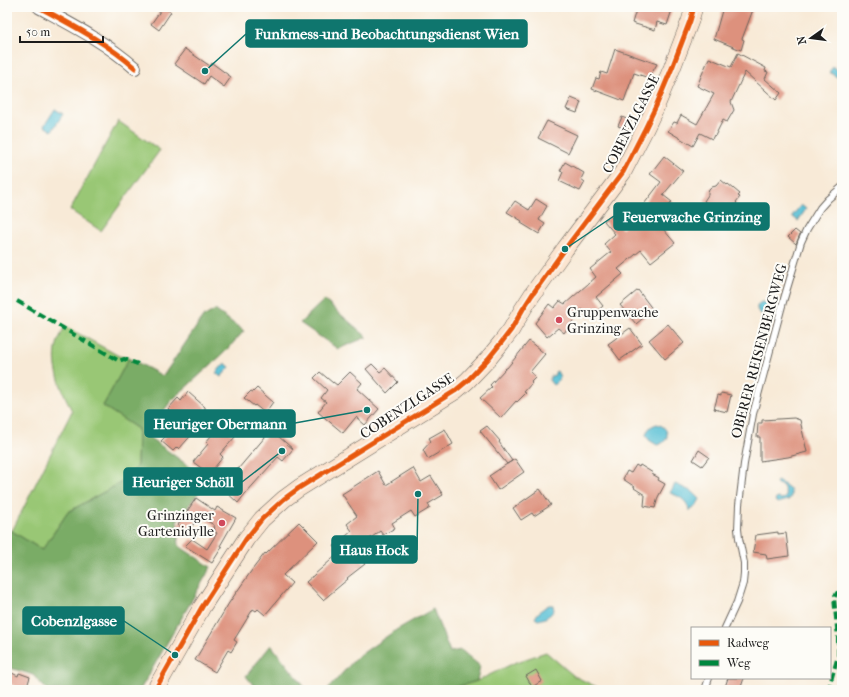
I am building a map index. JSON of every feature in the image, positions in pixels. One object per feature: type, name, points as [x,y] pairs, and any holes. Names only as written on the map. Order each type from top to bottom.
[{"type":"street","points":[[39,7],[104,45],[121,56],[135,68]]},
{"type":"street","name":"COBENZLGASSE","points":[[155,690],[210,594],[246,539],[262,519],[284,499],[299,488],[455,391],[502,343],[526,304],[623,172],[656,106],[690,21],[694,7]]},
{"type":"lane","name":"OBERER REISENBERGWEG","points":[[725,627],[737,602],[743,583],[744,563],[738,534],[738,505],[753,414],[783,302],[806,229],[820,208],[842,187]]},
{"type":"lane","points":[[705,690],[709,679]]},
{"type":"green space","points":[[118,121],[160,150],[101,231],[70,210]]},
{"type":"green space","points":[[324,300],[367,337],[338,349],[300,323]]},
{"type":"green space","points":[[215,310],[244,331],[224,353],[171,401],[146,435],[208,480],[177,521],[179,546],[211,567],[140,690],[47,690],[33,675],[7,667],[7,528],[42,550],[68,512],[129,478],[137,465],[138,429],[103,406],[129,358],[163,376],[203,317]]},
{"type":"green space","points":[[65,326],[119,356],[129,358],[103,406],[138,429],[137,465],[129,478],[68,512],[42,550],[12,531],[72,411],[64,395],[58,377],[55,359],[58,341]]},
{"type":"green space","points":[[433,609],[450,652],[461,650],[480,666],[477,681],[447,690],[327,690],[357,657],[396,630]]},
{"type":"green space","points":[[271,645],[307,690],[257,690],[246,676]]},
{"type":"green space","points":[[546,652],[574,676],[603,690],[447,690],[477,681],[514,663]]},
{"type":"water","points":[[833,67],[842,73],[842,80],[829,72]]},
{"type":"water","points":[[55,109],[63,114],[52,131],[44,126]]},
{"type":"water","points":[[801,205],[806,209],[798,221],[792,216]]},
{"type":"water","points":[[763,302],[767,304],[769,308],[767,312],[763,314],[759,312],[757,308],[759,304]]},
{"type":"water","points":[[225,363],[230,367],[221,377],[216,373]]},
{"type":"water","points":[[557,371],[560,377],[553,385],[549,380]]},
{"type":"water","points":[[657,424],[664,428],[667,438],[665,441],[657,445],[649,440],[646,435],[650,428]]},
{"type":"water","points":[[777,481],[790,489],[791,494],[789,500],[778,503],[776,502],[775,500],[777,498],[785,498],[786,495],[783,486],[777,484]]},
{"type":"water","points":[[675,484],[693,492],[700,499],[693,509],[689,510],[682,499],[670,493]]},
{"type":"water","points":[[549,605],[553,605],[554,610],[551,614],[538,620],[535,618],[541,610]]},
{"type":"building","points":[[163,7],[171,12],[159,30],[151,24]]},
{"type":"building","points":[[637,7],[673,7],[667,25],[657,22],[655,30],[632,23]]},
{"type":"building","points":[[723,7],[754,7],[742,39],[744,40],[741,50],[714,39]]},
{"type":"building","points":[[185,49],[210,66],[212,63],[231,77],[224,87],[209,76],[204,84],[174,64]]},
{"type":"building","points":[[615,49],[657,64],[649,78],[634,73],[624,101],[592,89],[596,78],[599,79],[601,72],[607,74]]},
{"type":"building","points":[[738,53],[766,68],[765,71],[768,72],[765,79],[781,93],[776,100],[745,72],[731,102],[734,110],[727,122],[723,120],[712,139],[700,133],[693,146],[668,131],[674,122],[677,123],[681,115],[697,124],[714,94],[697,86],[709,58],[731,67]]},
{"type":"building","points":[[571,98],[581,102],[577,113],[566,109]]},
{"type":"building","points":[[622,117],[631,121],[628,130],[618,126]]},
{"type":"building","points":[[547,121],[577,135],[568,153],[538,138]]},
{"type":"building","points":[[664,156],[683,171],[663,195],[672,202],[667,208],[669,209],[666,218],[658,223],[675,243],[651,262],[641,250],[618,269],[623,274],[596,297],[603,306],[589,318],[582,309],[564,333],[558,328],[547,337],[535,323],[549,304],[554,308],[560,301],[565,304],[596,277],[590,269],[611,252],[604,244],[615,234],[604,221],[610,216],[622,229],[631,221],[661,182],[650,174]]},
{"type":"building","points":[[565,162],[584,173],[581,179],[585,182],[580,191],[559,181],[563,172],[560,171]]},
{"type":"building","points":[[721,180],[740,194],[738,196],[740,197],[736,202],[737,203],[724,218],[704,201],[709,190],[716,186]]},
{"type":"building","points":[[536,199],[547,206],[539,220],[545,224],[539,234],[507,212],[515,201],[529,210]]},
{"type":"building","points":[[795,230],[800,234],[796,244],[788,237]]},
{"type":"building","points":[[638,290],[653,310],[636,324],[620,305]]},
{"type":"building","points":[[668,324],[684,343],[665,359],[649,340]]},
{"type":"building","points":[[630,328],[642,344],[620,360],[608,344]]},
{"type":"building","points":[[529,341],[545,354],[530,372],[536,377],[524,392],[526,393],[517,402],[516,401],[501,418],[480,398],[492,387],[490,385],[507,368]]},
{"type":"building","points":[[372,364],[380,372],[385,368],[398,382],[387,393],[366,369]]},
{"type":"building","points":[[320,372],[337,385],[350,372],[362,383],[357,389],[379,409],[365,425],[356,417],[343,433],[318,412],[326,402],[321,398],[327,390],[314,378]]},
{"type":"building","points":[[257,388],[273,402],[265,413],[244,398],[251,391],[253,392]]},
{"type":"building","points":[[188,392],[205,407],[205,412],[202,415],[197,416],[189,426],[195,431],[179,449],[177,447],[173,451],[161,441],[166,436],[163,434],[167,428],[164,425],[173,414],[168,409],[178,398],[181,401]]},
{"type":"building","points":[[721,393],[731,395],[727,412],[714,409],[718,395],[721,396]]},
{"type":"building","points":[[794,418],[800,420],[807,452],[788,457],[760,461],[760,437],[757,437],[758,423],[762,423],[762,420]]},
{"type":"building","points":[[221,424],[235,437],[220,454],[223,457],[214,468],[213,472],[208,473],[193,462],[208,444],[206,442]]},
{"type":"building","points":[[487,426],[500,441],[499,442],[512,461],[515,459],[524,472],[498,490],[489,476],[507,464],[480,431]]},
{"type":"building","points":[[445,429],[453,444],[428,459],[423,450],[431,441],[429,438]]},
{"type":"building","points":[[271,430],[293,449],[283,461],[278,457],[238,503],[222,488]]},
{"type":"building","points":[[699,450],[709,457],[702,466],[693,460]]},
{"type":"building","points":[[636,465],[639,467],[640,465],[653,473],[652,474],[659,478],[658,480],[665,484],[658,497],[655,508],[644,506],[645,495],[623,479],[627,471],[631,473]]},
{"type":"building","points":[[413,468],[421,482],[431,476],[443,495],[428,504],[430,508],[415,517],[411,511],[392,523],[395,528],[383,535],[380,531],[354,551],[365,564],[323,600],[306,582],[339,553],[334,546],[352,531],[347,524],[357,516],[342,494],[378,471],[386,485]]},
{"type":"building","points":[[540,489],[551,505],[534,516],[532,513],[521,520],[513,508]]},
{"type":"building","points":[[196,498],[215,511],[217,507],[236,518],[220,546],[222,547],[212,563],[185,546],[192,539],[207,549],[217,533],[215,532],[214,525],[199,516],[188,532],[178,525]]},
{"type":"building","points":[[299,522],[318,541],[283,575],[292,583],[265,615],[258,609],[256,611],[253,609],[234,640],[237,642],[231,652],[228,650],[215,672],[195,660],[229,603],[252,570],[265,553],[266,554]]},
{"type":"building","points":[[778,532],[778,534],[786,533],[789,556],[767,559],[766,554],[753,552],[756,535]]},
{"type":"building","points":[[536,670],[542,681],[532,687],[526,676]]},
{"type":"building","points":[[12,673],[18,676],[19,673],[30,677],[26,690],[8,683]]},
{"type":"building","points":[[728,679],[744,679],[740,690],[724,690]]},
{"type":"marked path","points":[[17,301],[119,361],[124,359],[138,364]]},
{"type":"marked path","points":[[826,690],[830,684],[838,656],[838,638],[834,598],[837,593],[842,592]]},
{"type":"cycle path","points":[[39,7],[101,42],[135,68]]},
{"type":"cycle path","points":[[155,690],[202,607],[246,539],[262,519],[284,499],[299,488],[455,391],[467,381],[501,343],[511,330],[532,295],[623,172],[656,106],[672,68],[694,7]]},
{"type":"place","name":"Funkmess-und Beobachtungsdienst Wien","points":[[205,71]]},
{"type":"place","name":"Feuerwache Grinzing","points":[[565,249]]},
{"type":"place","name":"Gruppenwache Grinzing","points":[[559,320]]},
{"type":"place","name":"Heuriger Obermann","points":[[367,410]]},
{"type":"place","name":"Heuriger Schöll","points":[[282,451]]},
{"type":"place","name":"Haus Hock","points":[[418,494]]},
{"type":"place","name":"Grinzinger Gartenidylle","points":[[222,523]]},
{"type":"place","name":"Cobenzlgasse","points":[[175,655]]}]
